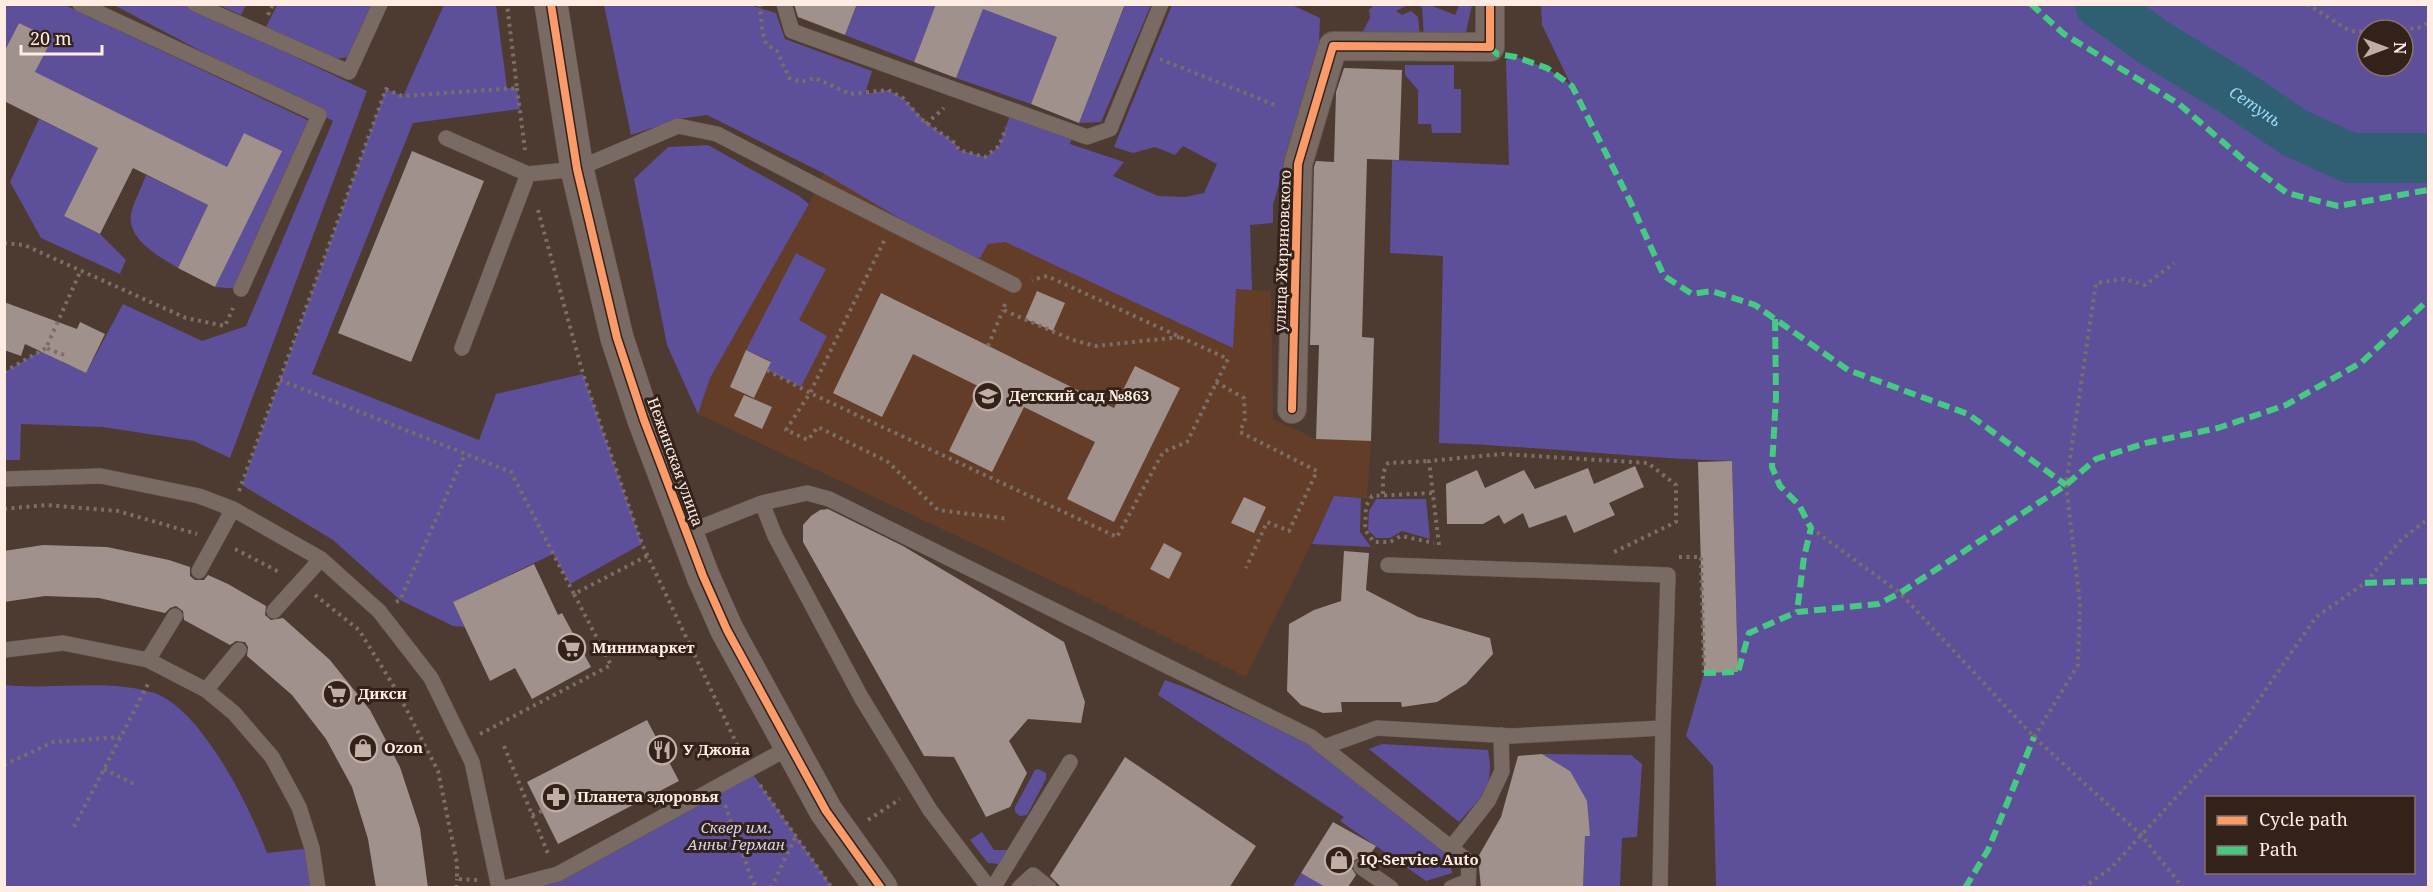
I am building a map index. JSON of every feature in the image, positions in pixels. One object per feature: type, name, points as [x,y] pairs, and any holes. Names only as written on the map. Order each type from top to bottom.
[{"type":"street","name":"Нежинская улица","points":[[551,4],[577,169],[617,338],[644,420],[686,533],[727,630],[790,747],[826,811],[881,888]]},
{"type":"street","name":"улица Жириновского","points":[[1292,409],[1298,164],[1333,46],[1490,47],[1490,4]]},
{"type":"lane","points":[[80,4],[319,115],[241,289]]},
{"type":"lane","points":[[195,4],[349,72],[380,4]]},
{"type":"lane","points":[[784,4],[792,31],[1087,137],[1110,129],[1161,4]]},
{"type":"lane","points":[[446,138],[528,174],[577,169],[678,126],[717,134],[1014,285]]},
{"type":"lane","points":[[462,348],[528,174]]},
{"type":"lane","points":[[4,479],[101,476],[199,496],[233,509],[321,559],[379,611],[431,678],[472,762],[498,888]]},
{"type":"lane","points":[[686,533],[762,503],[807,493],[829,499],[1311,737],[1324,747],[1377,728],[1501,735],[1663,728]]},
{"type":"lane","points":[[762,503],[775,536],[861,696],[930,810],[991,888],[1070,762]]},
{"type":"lane","points":[[199,571],[233,509]]},
{"type":"lane","points":[[274,611],[321,559]]},
{"type":"lane","points":[[1388,565],[1668,575],[1660,888]]},
{"type":"lane","points":[[153,662],[175,616]]},
{"type":"lane","points":[[4,650],[63,643],[153,662],[206,690],[234,713],[272,757],[299,807],[312,848],[318,888]]},
{"type":"lane","points":[[206,690],[239,650]]},
{"type":"lane","points":[[1451,848],[1488,801],[1502,771],[1501,735]]},
{"type":"lane","points":[[1311,737],[1469,862],[1468,884],[1451,888]]},
{"type":"lane","points":[[505,888],[558,874],[790,747]]},
{"type":"lane","points":[[1361,867],[1391,888]]},
{"type":"lane","points":[[1019,888],[1033,874],[1049,888]]},
{"type":"path","points":[[507,4],[528,174],[583,374],[647,556],[750,770],[831,888]]},
{"type":"path","points":[[760,4],[762,30],[766,44],[777,51],[789,78],[801,82],[815,78],[850,94],[888,90],[903,98],[921,119],[956,143],[959,150],[986,157],[999,146],[1012,110]]},
{"type":"path","points":[[2307,4],[2350,30],[2355,31]]},
{"type":"path","points":[[1143,52],[1275,105]]},
{"type":"path","points":[[233,509],[386,89],[402,96],[516,88]]},
{"type":"path","points":[[892,224],[810,393],[786,430],[808,440],[818,427],[888,462],[938,510],[1009,519]]},
{"type":"path","points":[[4,243],[24,245],[186,318],[225,326],[241,289]]},
{"type":"path","points":[[2034,737],[2078,665],[2080,604],[2066,485],[2096,283],[2124,279],[2145,285],[2174,263]]},
{"type":"path","points":[[4,372],[46,348],[81,270]]},
{"type":"path","points":[[767,370],[810,393],[1117,537],[1163,452],[1187,442],[1228,359],[1047,276],[1014,285],[988,346]]},
{"type":"path","points":[[1003,310],[1073,340],[1095,346],[1181,337]]},
{"type":"path","points":[[46,348],[64,355]]},
{"type":"path","points":[[280,380],[511,472],[612,665],[463,743]]},
{"type":"path","points":[[1216,382],[1244,398],[1245,419],[1240,432],[1317,471],[1289,531],[1267,522],[1246,568]]},
{"type":"path","points":[[359,630],[379,611],[400,600],[465,454]]},
{"type":"path","points":[[1383,494],[1383,472],[1388,463],[1502,454],[1647,463],[1676,485],[1676,522],[1608,555],[1619,555]]},
{"type":"path","points":[[1429,461],[1437,544]]},
{"type":"path","points":[[1432,493],[1372,496],[1366,506],[1365,530],[1374,542],[1390,542],[1401,536],[1443,547]]},
{"type":"path","points":[[4,509],[46,505],[118,510],[216,539],[300,582],[359,630],[398,693],[438,771],[457,863],[456,888]]},
{"type":"path","points":[[2083,888],[2112,867],[2237,731],[2316,618],[2365,583],[2402,539],[2428,519]]},
{"type":"path","points":[[1811,528],[1900,593],[2034,737],[2141,835],[2183,888]]},
{"type":"path","points":[[574,594],[647,556]]},
{"type":"path","points":[[1677,557],[1701,557],[1704,673]]},
{"type":"path","points":[[74,827],[120,737],[153,662]]},
{"type":"path","points":[[4,765],[54,742],[120,737]]},
{"type":"path","points":[[504,746],[550,859]]},
{"type":"path","points":[[104,769],[134,784]]},
{"type":"path","points":[[718,788],[752,880],[758,888]]},
{"type":"path","points":[[532,815],[542,811]]},
{"type":"path","points":[[771,888],[795,838]]},
{"type":"path","points":[[457,879],[480,880],[480,888]]},
{"type":"shaded area","name":"Детский сад №863","points":[[840,140],[1236,289],[1271,291],[1273,419],[1316,439],[1371,441],[1367,498],[1334,497],[1246,677],[1082,595],[698,414],[710,378],[809,204]]},
{"type":"green space","points":[[747,4],[776,13],[785,39],[872,71],[865,94],[888,90],[903,98],[927,123],[955,143],[959,150],[986,157],[999,146],[1012,110],[1074,132],[1070,144],[1124,162],[1113,176],[1158,196],[1185,197],[1204,193],[1217,164],[1183,146],[1175,155],[1155,147],[1133,153],[1114,147],[1172,5],[1292,5],[1320,18],[1319,43],[1273,205],[1273,223],[1250,225],[1252,290],[1236,289],[1233,348],[1005,242],[988,244],[980,258],[958,253],[823,173],[707,115],[679,119],[631,135],[604,5]]},
{"type":"green space","points":[[5,5],[65,5],[316,124],[241,289],[215,287],[281,151],[244,133],[218,185],[209,158],[57,83],[26,91],[51,39],[19,23],[5,50]]},
{"type":"green space","points":[[114,5],[185,5],[367,91],[230,458],[194,441],[103,427],[21,424],[20,460],[5,460],[5,372],[46,348],[62,362],[86,373],[123,304],[202,341],[246,326],[333,121]]},
{"type":"green space","points":[[219,5],[246,5],[241,15]]},
{"type":"green space","points":[[277,5],[373,5],[350,57],[333,59],[266,27]]},
{"type":"green space","points":[[444,5],[496,5],[507,88],[517,88],[520,109],[413,123],[312,374],[479,440],[496,394],[583,374],[642,544],[570,584],[553,554],[453,602],[465,627],[453,626],[400,600],[333,540],[242,485],[386,89],[403,96]]},
{"type":"green space","points":[[857,5],[936,5],[914,62],[845,35]]},
{"type":"green space","points":[[1125,5],[1151,5],[1101,122],[1079,123]]},
{"type":"green space","points":[[1374,5],[1408,5],[1396,11],[1402,15],[1411,11],[1418,17],[1420,37],[1360,37],[1370,18],[1369,10]]},
{"type":"green space","points":[[1417,5],[1430,5],[1455,15],[1459,5],[1472,5],[1466,32],[1452,36],[1424,37],[1422,7]]},
{"type":"green space","points":[[1541,5],[2428,5],[2428,887],[1716,887],[1713,766],[1686,736],[1704,673],[1738,672],[1732,461],[1439,443],[1443,256],[1390,253],[1392,160],[1509,165],[1506,60],[1516,57],[1547,68],[1571,85],[1542,25]]},
{"type":"green space","points":[[983,9],[1057,37],[1031,104],[956,78]]},
{"type":"green space","points":[[1405,65],[1454,65],[1454,89],[1461,89],[1461,133],[1432,133],[1431,124],[1418,124],[1418,90],[1405,75]]},
{"type":"green space","points":[[39,119],[98,148],[64,216],[100,234],[126,260],[120,274],[41,238],[10,182]]},
{"type":"green space","points":[[708,145],[799,196],[809,204],[710,378],[698,414],[667,345],[634,179],[668,147]]},
{"type":"green space","points":[[146,175],[208,205],[178,268],[146,247],[134,232],[131,223],[132,209]]},
{"type":"green space","points":[[796,253],[826,269],[799,320],[827,336],[801,387],[767,370],[771,361],[746,350]]},
{"type":"green space","points":[[1334,496],[1361,498],[1360,532],[1371,547],[1312,544]]},
{"type":"green space","points":[[1376,499],[1426,499],[1430,539],[1402,531],[1390,538],[1376,538],[1368,530],[1369,511]]},
{"type":"green space","points":[[1165,680],[1308,742],[1437,842],[1449,857],[1452,873],[1426,881],[1340,821],[1344,817],[1158,695]]},
{"type":"green space","points":[[4,685],[115,686],[151,692],[169,701],[188,716],[221,761],[249,811],[267,853],[312,848],[315,887],[8,888],[5,886]]},
{"type":"green space","points":[[1382,744],[1488,750],[1490,774],[1488,783],[1480,798],[1459,822],[1369,749]]},
{"type":"green space","points":[[1542,754],[1631,755],[1642,764],[1637,837],[1622,838],[1620,887],[1583,887],[1585,836],[1590,836],[1570,771]]},
{"type":"green space","name":"Сквер им. Анны Герман","points":[[750,770],[832,887],[534,888],[560,881]]},
{"type":"green space","points":[[1035,770],[1046,773],[1046,779],[1027,815],[1020,816],[1015,812],[1015,807]]},
{"type":"green space","points":[[982,832],[994,850],[1010,850],[1001,864],[988,863],[970,840]]},
{"type":"green space","points":[[1301,873],[1327,887],[1292,888]]},
{"type":"building","points":[[794,4],[857,4],[845,35],[798,17]]},
{"type":"building","points":[[936,4],[1125,4],[1079,123],[1031,104],[1057,37],[983,9],[956,78],[914,62]]},
{"type":"building","points":[[19,23],[52,39],[35,72],[227,167],[244,133],[282,151],[215,287],[178,268],[208,205],[133,168],[100,234],[64,216],[98,148],[4,101],[4,52]]},
{"type":"building","points":[[1344,68],[1402,70],[1399,160],[1367,159],[1362,337],[1374,338],[1371,441],[1316,439],[1319,345],[1310,345],[1314,167],[1316,161],[1334,162],[1336,92]]},
{"type":"building","points":[[412,151],[484,181],[411,362],[338,333]]},
{"type":"building","points":[[1037,291],[1065,303],[1053,331],[1025,319]]},
{"type":"building","points":[[881,293],[1114,408],[1135,366],[1180,388],[1114,522],[1067,499],[1095,442],[1024,407],[992,472],[949,451],[980,387],[913,354],[882,417],[833,393]]},
{"type":"building","points":[[4,302],[77,329],[80,322],[105,334],[86,373],[25,344],[21,356],[4,350]]},
{"type":"building","points":[[746,350],[771,362],[754,398],[730,387]]},
{"type":"building","points":[[744,395],[772,407],[762,429],[734,416]]},
{"type":"building","points":[[1732,461],[1738,672],[1704,673],[1698,462]]},
{"type":"building","points":[[1635,466],[1644,487],[1609,503],[1615,515],[1574,533],[1566,515],[1529,528],[1523,513],[1504,524],[1499,515],[1483,524],[1447,524],[1446,484],[1477,470],[1485,488],[1524,470],[1535,489],[1588,468],[1594,484]]},
{"type":"building","points":[[1244,497],[1266,507],[1254,533],[1231,523]]},
{"type":"building","points":[[828,509],[903,546],[1064,642],[1085,702],[1081,723],[1028,719],[1009,741],[1027,773],[1010,807],[986,817],[954,757],[924,756],[803,542],[803,525],[820,510]]},
{"type":"building","points":[[1164,543],[1182,553],[1169,579],[1150,569]]},
{"type":"building","points":[[43,545],[107,547],[169,560],[190,567],[190,576],[195,580],[204,580],[208,575],[266,606],[265,615],[271,620],[283,618],[330,660],[370,710],[400,767],[420,828],[428,888],[376,888],[368,839],[352,787],[326,739],[292,695],[247,656],[248,647],[245,642],[236,641],[230,645],[184,620],[183,611],[176,606],[165,613],[99,598],[45,596],[4,602],[4,551]]},
{"type":"building","points":[[1344,551],[1369,553],[1366,590],[1418,617],[1490,638],[1493,654],[1466,684],[1437,702],[1402,707],[1401,702],[1341,702],[1342,712],[1323,713],[1301,705],[1287,691],[1289,624],[1314,610],[1341,601]]},
{"type":"building","points":[[534,564],[558,615],[562,613],[591,667],[532,699],[515,668],[490,681],[453,602]]},
{"type":"building","points":[[647,720],[679,781],[558,844],[527,782]]},
{"type":"building","points":[[1542,754],[1570,771],[1587,801],[1590,836],[1585,836],[1583,888],[1481,888],[1478,857],[1501,817],[1518,756]]},
{"type":"building","points":[[1125,757],[1256,846],[1229,888],[1062,888],[1050,876]]},
{"type":"building","points":[[1333,822],[1376,846],[1367,859],[1361,857],[1353,861],[1351,867],[1356,875],[1348,887],[1327,888],[1301,873]]},
{"type":"waterway","name":"Сетунь","points":[[2100,4],[2156,44],[2233,91],[2295,133],[2350,158],[2428,158]]},
{"type":"marked path","points":[[2031,4],[2064,34],[2179,104],[2246,162],[2287,193],[2338,206],[2428,190]]},
{"type":"marked path","points":[[1490,47],[1497,54],[1516,57],[1547,68],[1572,86],[1630,201],[1664,276],[1692,294],[1712,291],[1755,305],[1848,370],[1968,414],[2066,485]]},
{"type":"marked path","points":[[1704,673],[1738,672],[1749,633],[1797,612],[1878,604],[1900,593],[2066,485],[2096,459],[2146,443],[2218,428],[2286,405],[2362,362],[2428,300]]},
{"type":"marked path","points":[[1775,319],[1776,396],[1772,467],[1780,486],[1799,505],[1811,528],[1804,557],[1797,612]]},
{"type":"marked path","points":[[2365,583],[2428,581]]},
{"type":"marked path","points":[[1965,888],[1988,850],[2034,737]]},
{"type":"cycle path","points":[[551,4],[577,169],[617,338],[644,420],[703,576],[727,630],[826,811],[881,888]]},
{"type":"cycle path","points":[[1292,409],[1298,164],[1333,46],[1490,47],[1490,4]]},
{"type":"place","name":"Детский сад №863","points":[[988,396]]},
{"type":"place","name":"Минимаркет","points":[[571,648]]},
{"type":"place","name":"Дикси","points":[[337,694]]},
{"type":"place","name":"Ozon","points":[[363,748]]},
{"type":"place","name":"У Джона","points":[[662,750]]},
{"type":"place","name":"Планета здоровья","points":[[556,797]]},
{"type":"place","name":"IQ-Service Auto","points":[[1339,860]]}]
